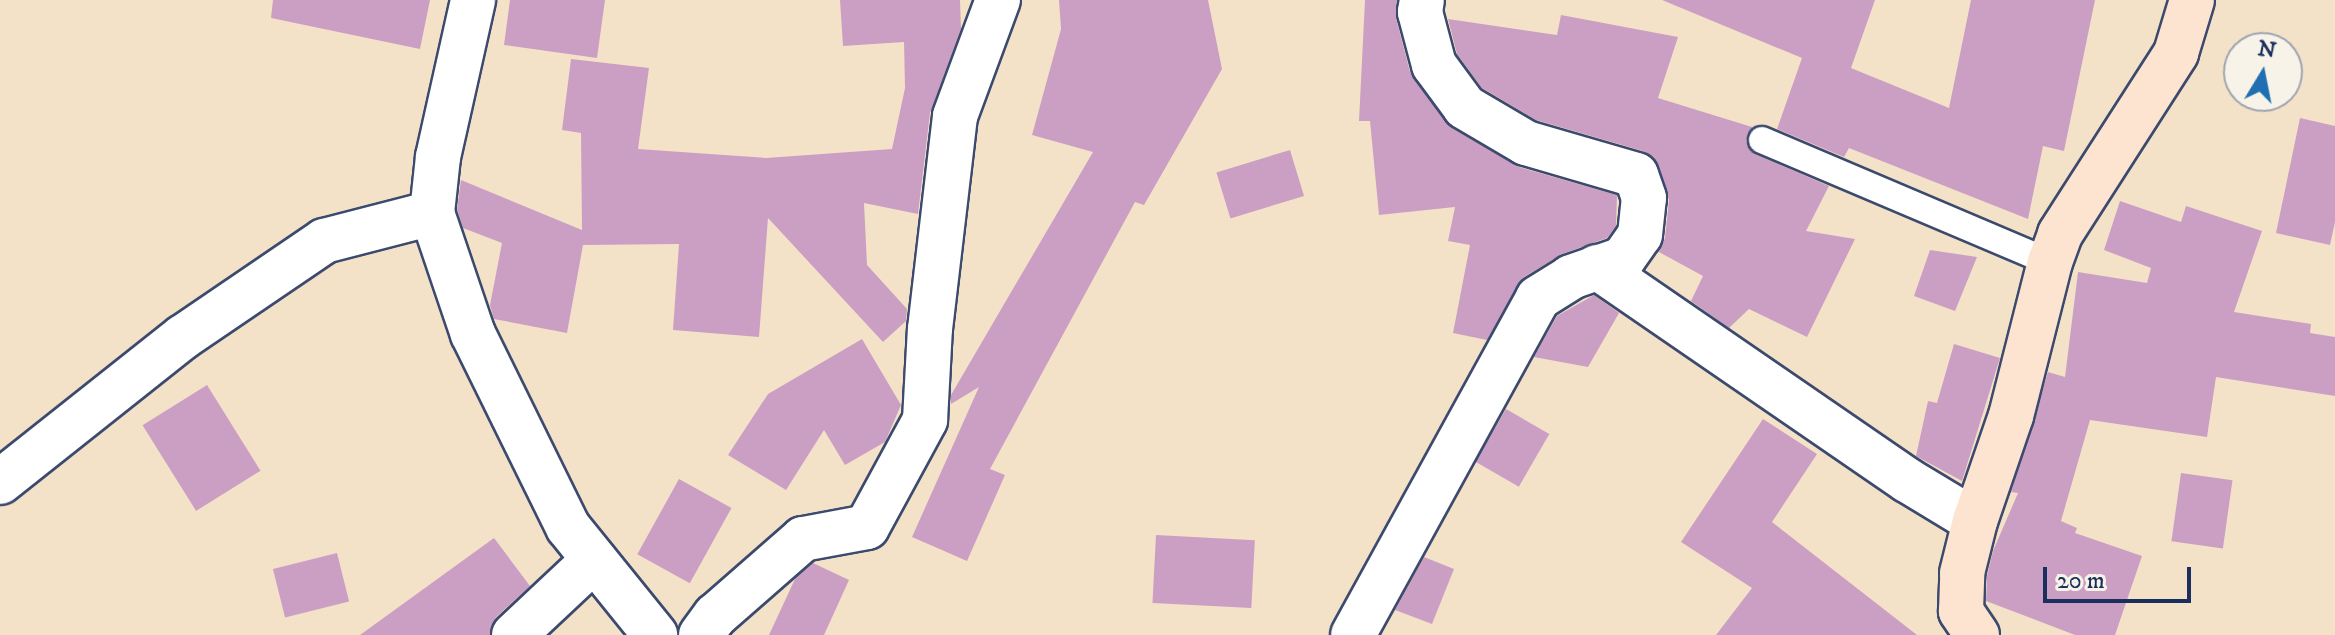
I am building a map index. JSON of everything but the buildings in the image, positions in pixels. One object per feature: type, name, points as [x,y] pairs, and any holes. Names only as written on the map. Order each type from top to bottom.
[{"type":"street","points":[[473,0],[438,157],[432,213],[473,334],[568,527],[655,635]]},
{"type":"street","points":[[701,635],[715,616],[803,539],[867,527],[925,420],[930,329],[955,116],[998,0]]},
{"type":"street","points":[[1353,635],[1538,298],[1571,277],[1623,259],[1640,235],[1644,198],[1636,175],[1526,143],[1465,107],[1434,65],[1420,12],[1422,0]]},
{"type":"street","points":[[1977,635],[1961,611],[1962,573],[1975,521],[2011,416],[2050,262],[2060,234],[2176,53],[2192,0]]},
{"type":"street","points":[[1,477],[183,337],[324,241],[432,213]]},
{"type":"street","points":[[1597,267],[1907,480],[1975,521]]},
{"type":"street","points":[[514,635],[594,560]]},
{"type":"lane","points":[[1762,140],[2050,262]]}]
